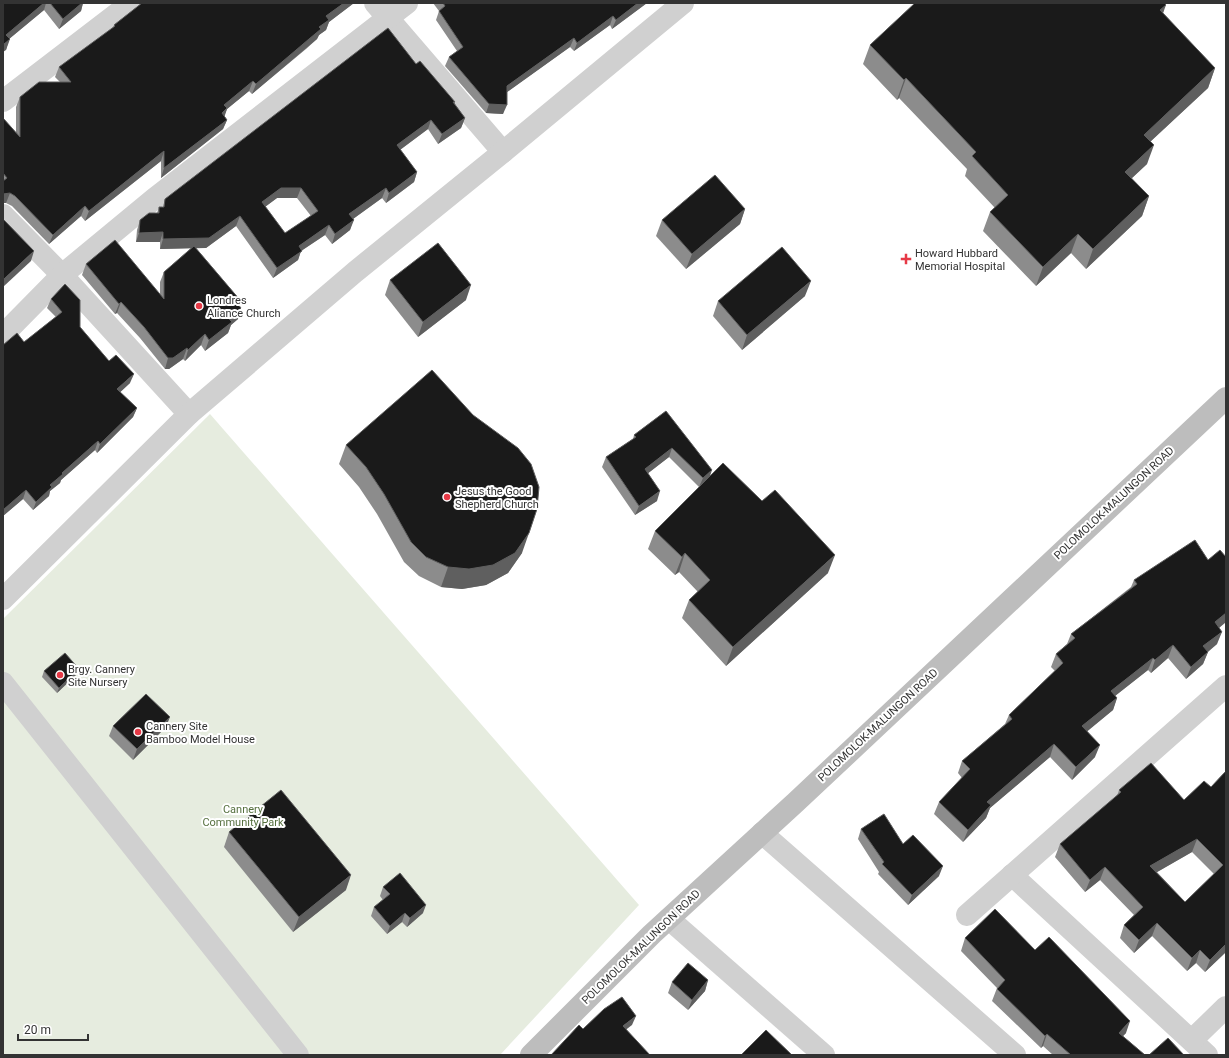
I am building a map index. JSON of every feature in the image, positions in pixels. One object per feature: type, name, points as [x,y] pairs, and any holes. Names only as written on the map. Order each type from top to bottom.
[{"type":"main road","name":"POLOMOLOK-MALUNGON ROAD","points":[[532,1055],[669,918],[762,833],[1226,398]]},
{"type":"street","points":[[3,101],[131,3]]},
{"type":"street","points":[[3,336],[62,276],[382,10],[407,3]]},
{"type":"street","points":[[3,599],[189,414],[349,277],[683,3]]},
{"type":"street","points":[[382,10],[503,152]]},
{"type":"street","points":[[3,215],[62,276],[189,414]]},
{"type":"street","points":[[3,683],[298,1055]]},
{"type":"street","points":[[967,915],[1226,686]]},
{"type":"street","points":[[762,833],[1015,1055]]},
{"type":"street","points":[[1012,875],[1207,1055]]},
{"type":"street","points":[[669,918],[824,1055]]},
{"type":"street","points":[[1192,1040],[1226,1008]]},
{"type":"green space","name":"Cannery Community Park","points":[[210,414],[639,905],[500,1055],[3,1055],[3,619]]},
{"type":"building","points":[[3,3],[44,3],[6,35],[10,39],[3,45]]},
{"type":"building","points":[[50,3],[82,3],[63,19]]},
{"type":"building","points":[[142,3],[344,3],[326,16],[329,20],[319,27],[321,29],[256,84],[253,81],[224,105],[227,108],[222,113],[227,120],[164,168],[164,151],[89,211],[85,206],[53,235],[15,196],[10,193],[3,194],[3,181],[7,178],[3,173],[3,118],[20,137],[20,97],[39,82],[71,82],[59,67],[115,26],[114,25]]},
{"type":"building","points":[[443,3],[638,3],[616,20],[613,16],[577,43],[574,38],[507,86],[507,105],[489,104],[449,57],[463,47],[439,11],[445,6]]},
{"type":"building","points":[[915,3],[1164,3],[1166,5],[1160,10],[1215,68],[1144,135],[1154,145],[1125,172],[1149,196],[1093,249],[1078,234],[1043,267],[990,212],[1008,195],[972,156],[976,152],[906,78],[904,80],[870,45]]},
{"type":"building","points":[[388,28],[416,64],[420,61],[455,102],[453,102],[465,118],[442,134],[431,120],[397,145],[417,172],[389,193],[386,188],[349,214],[354,220],[335,234],[329,225],[299,246],[302,251],[277,268],[240,216],[209,238],[163,239],[163,232],[139,233],[140,220],[149,213],[159,213],[159,207],[164,207],[165,199]],"holes":[[[281,188],[301,188],[318,211],[285,233],[262,202]]]},
{"type":"building","points":[[715,175],[745,209],[692,254],[662,220]]},
{"type":"building","points":[[3,219],[34,251],[3,280]]},
{"type":"building","points":[[115,240],[164,299],[164,272],[194,246],[240,300],[237,303],[241,308],[229,319],[232,322],[209,340],[205,334],[188,350],[187,348],[173,358],[168,358],[144,327],[121,302],[119,304],[86,264]]},
{"type":"building","points":[[438,243],[471,285],[423,322],[390,280]]},
{"type":"building","points":[[782,247],[811,281],[747,335],[718,301]]},
{"type":"building","points":[[65,284],[80,300],[80,327],[109,361],[116,355],[134,374],[117,389],[137,408],[100,444],[98,441],[62,473],[63,474],[50,485],[52,487],[36,502],[26,490],[3,510],[3,345],[17,333],[24,342],[62,312],[51,299]]},
{"type":"building","name":"Jesus the Good Shepherd Church","points":[[432,370],[473,415],[518,448],[531,464],[539,487],[537,509],[529,533],[515,553],[493,565],[469,569],[448,567],[426,557],[411,542],[384,494],[366,467],[346,445]]},
{"type":"building","points":[[666,411],[712,470],[703,478],[672,448],[645,469],[660,491],[639,506],[606,457],[636,437],[634,435]]},
{"type":"building","points":[[723,463],[762,501],[775,490],[835,555],[733,647],[689,600],[710,580],[685,553],[682,557],[655,531]]},
{"type":"building","points":[[1195,540],[1208,560],[1220,550],[1226,557],[1226,613],[1215,622],[1222,632],[1203,646],[1208,652],[1191,667],[1173,645],[1155,660],[1153,658],[1111,691],[1117,698],[1082,726],[1100,745],[1076,767],[1054,744],[987,802],[991,805],[968,830],[939,802],[970,769],[962,761],[1012,719],[1009,715],[1063,663],[1056,654],[1075,638],[1071,634],[1137,584],[1134,580]]},
{"type":"building","name":"Brgy. Cannery Site Nursery","points":[[65,653],[79,669],[59,688],[44,671]]},
{"type":"building","name":"Cannery Site Bamboo Model House","points":[[146,694],[170,717],[137,749],[113,726]]},
{"type":"building","points":[[1151,763],[1184,800],[1204,781],[1211,787],[1226,771],[1226,944],[1210,960],[1200,950],[1192,958],[1157,923],[1139,940],[1124,925],[1143,907],[1105,867],[1090,880],[1060,844],[1121,792],[1119,790]],"holes":[[[1197,839],[1223,865],[1185,902],[1150,866]]]},
{"type":"building","points":[[281,790],[351,875],[299,917],[229,832]]},
{"type":"building","points":[[884,814],[903,844],[913,835],[943,866],[912,895],[882,864],[884,862],[861,829]]},
{"type":"building","points":[[400,873],[426,905],[410,918],[405,913],[390,926],[374,907],[390,894],[383,887]]},
{"type":"building","points":[[995,909],[1035,950],[1049,937],[1130,1021],[1119,1033],[1145,1055],[1071,1055],[1047,1034],[1045,1036],[997,989],[1005,980],[965,938]]},
{"type":"building","points":[[688,963],[708,980],[692,1000],[672,982]]},
{"type":"building","points":[[622,997],[636,1016],[623,1026],[650,1055],[551,1055],[579,1025],[583,1029],[604,1009]]},
{"type":"building","points":[[766,1030],[792,1055],[741,1055]]},
{"type":"building","points":[[1168,1038],[1184,1055],[1149,1055]]},
{"type":"place","name":"Howard Hubbard Memorial Hospital","points":[[906,259]]},
{"type":"place","name":"Londres Aliance Church","points":[[199,306]]},
{"type":"place","name":"Jesus the Good Shepherd Church","points":[[447,497]]},
{"type":"place","name":"Brgy. Cannery Site Nursery","points":[[60,675]]},
{"type":"place","name":"Cannery Site Bamboo Model House","points":[[138,732]]}]
